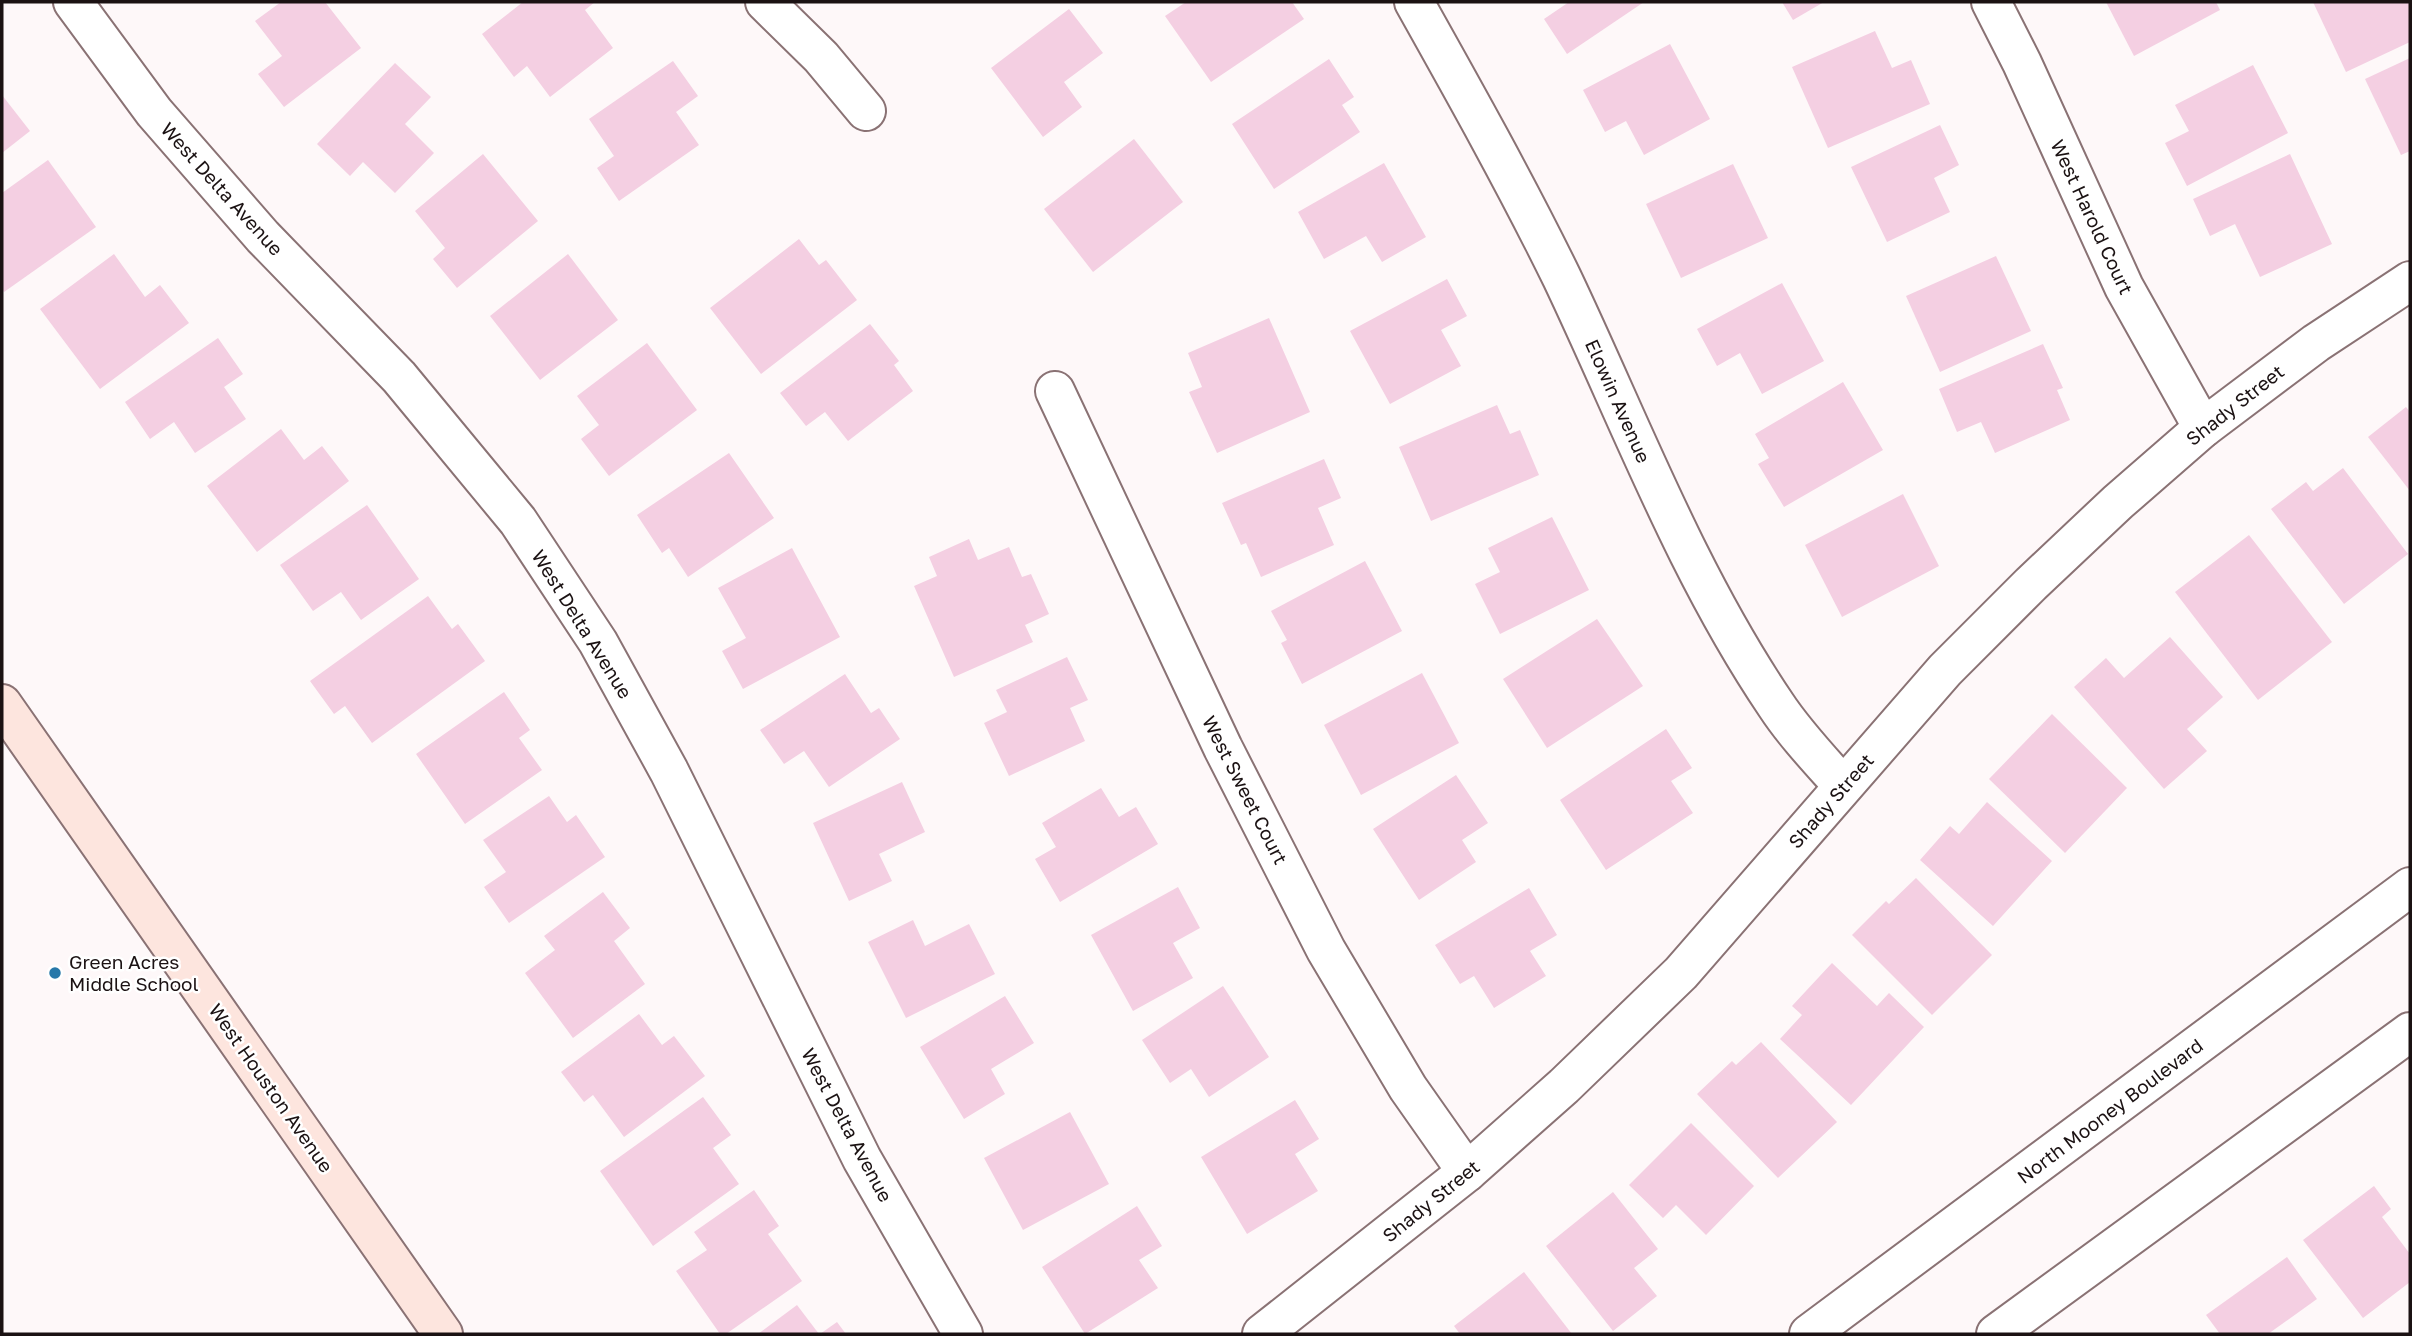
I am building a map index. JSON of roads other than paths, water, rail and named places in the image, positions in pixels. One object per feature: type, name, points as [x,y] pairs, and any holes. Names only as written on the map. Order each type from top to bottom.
[{"type":"main road","name":"West Houston Avenue","points":[[2,704],[443,1334]]},
{"type":"street","name":"West Delta Avenue","points":[[73,2],[154,112],[263,237],[399,377],[518,521],[598,642],[669,771],[862,1159],[963,1334]]},
{"type":"street","points":[[765,2],[821,57],[866,111]]},
{"type":"street","name":"Elowin Avenue","points":[[1414,2],[1498,151],[1562,278],[1669,514],[1726,624],[1776,706],[1843,786]]},
{"type":"street","name":"West Harold Court","points":[[1991,2],[2022,63],[2124,287],[2203,428]]},
{"type":"street","name":"Shady Street","points":[[1262,1334],[1467,1172],[1564,1086],[1681,973],[1945,670],[2118,502],[2203,428],[2316,343],[2410,281]]},
{"type":"street","name":"West Sweet Court","points":[[1055,391],[1223,748],[1326,950],[1408,1088],[1467,1172]]},
{"type":"street","name":"North Mooney Boulevard","points":[[1809,1334],[2410,887]]},
{"type":"street","points":[[2005,1331],[2410,1032]]},
{"type":"place","name":"Green Acres Middle School","points":[[55,973]]}]
